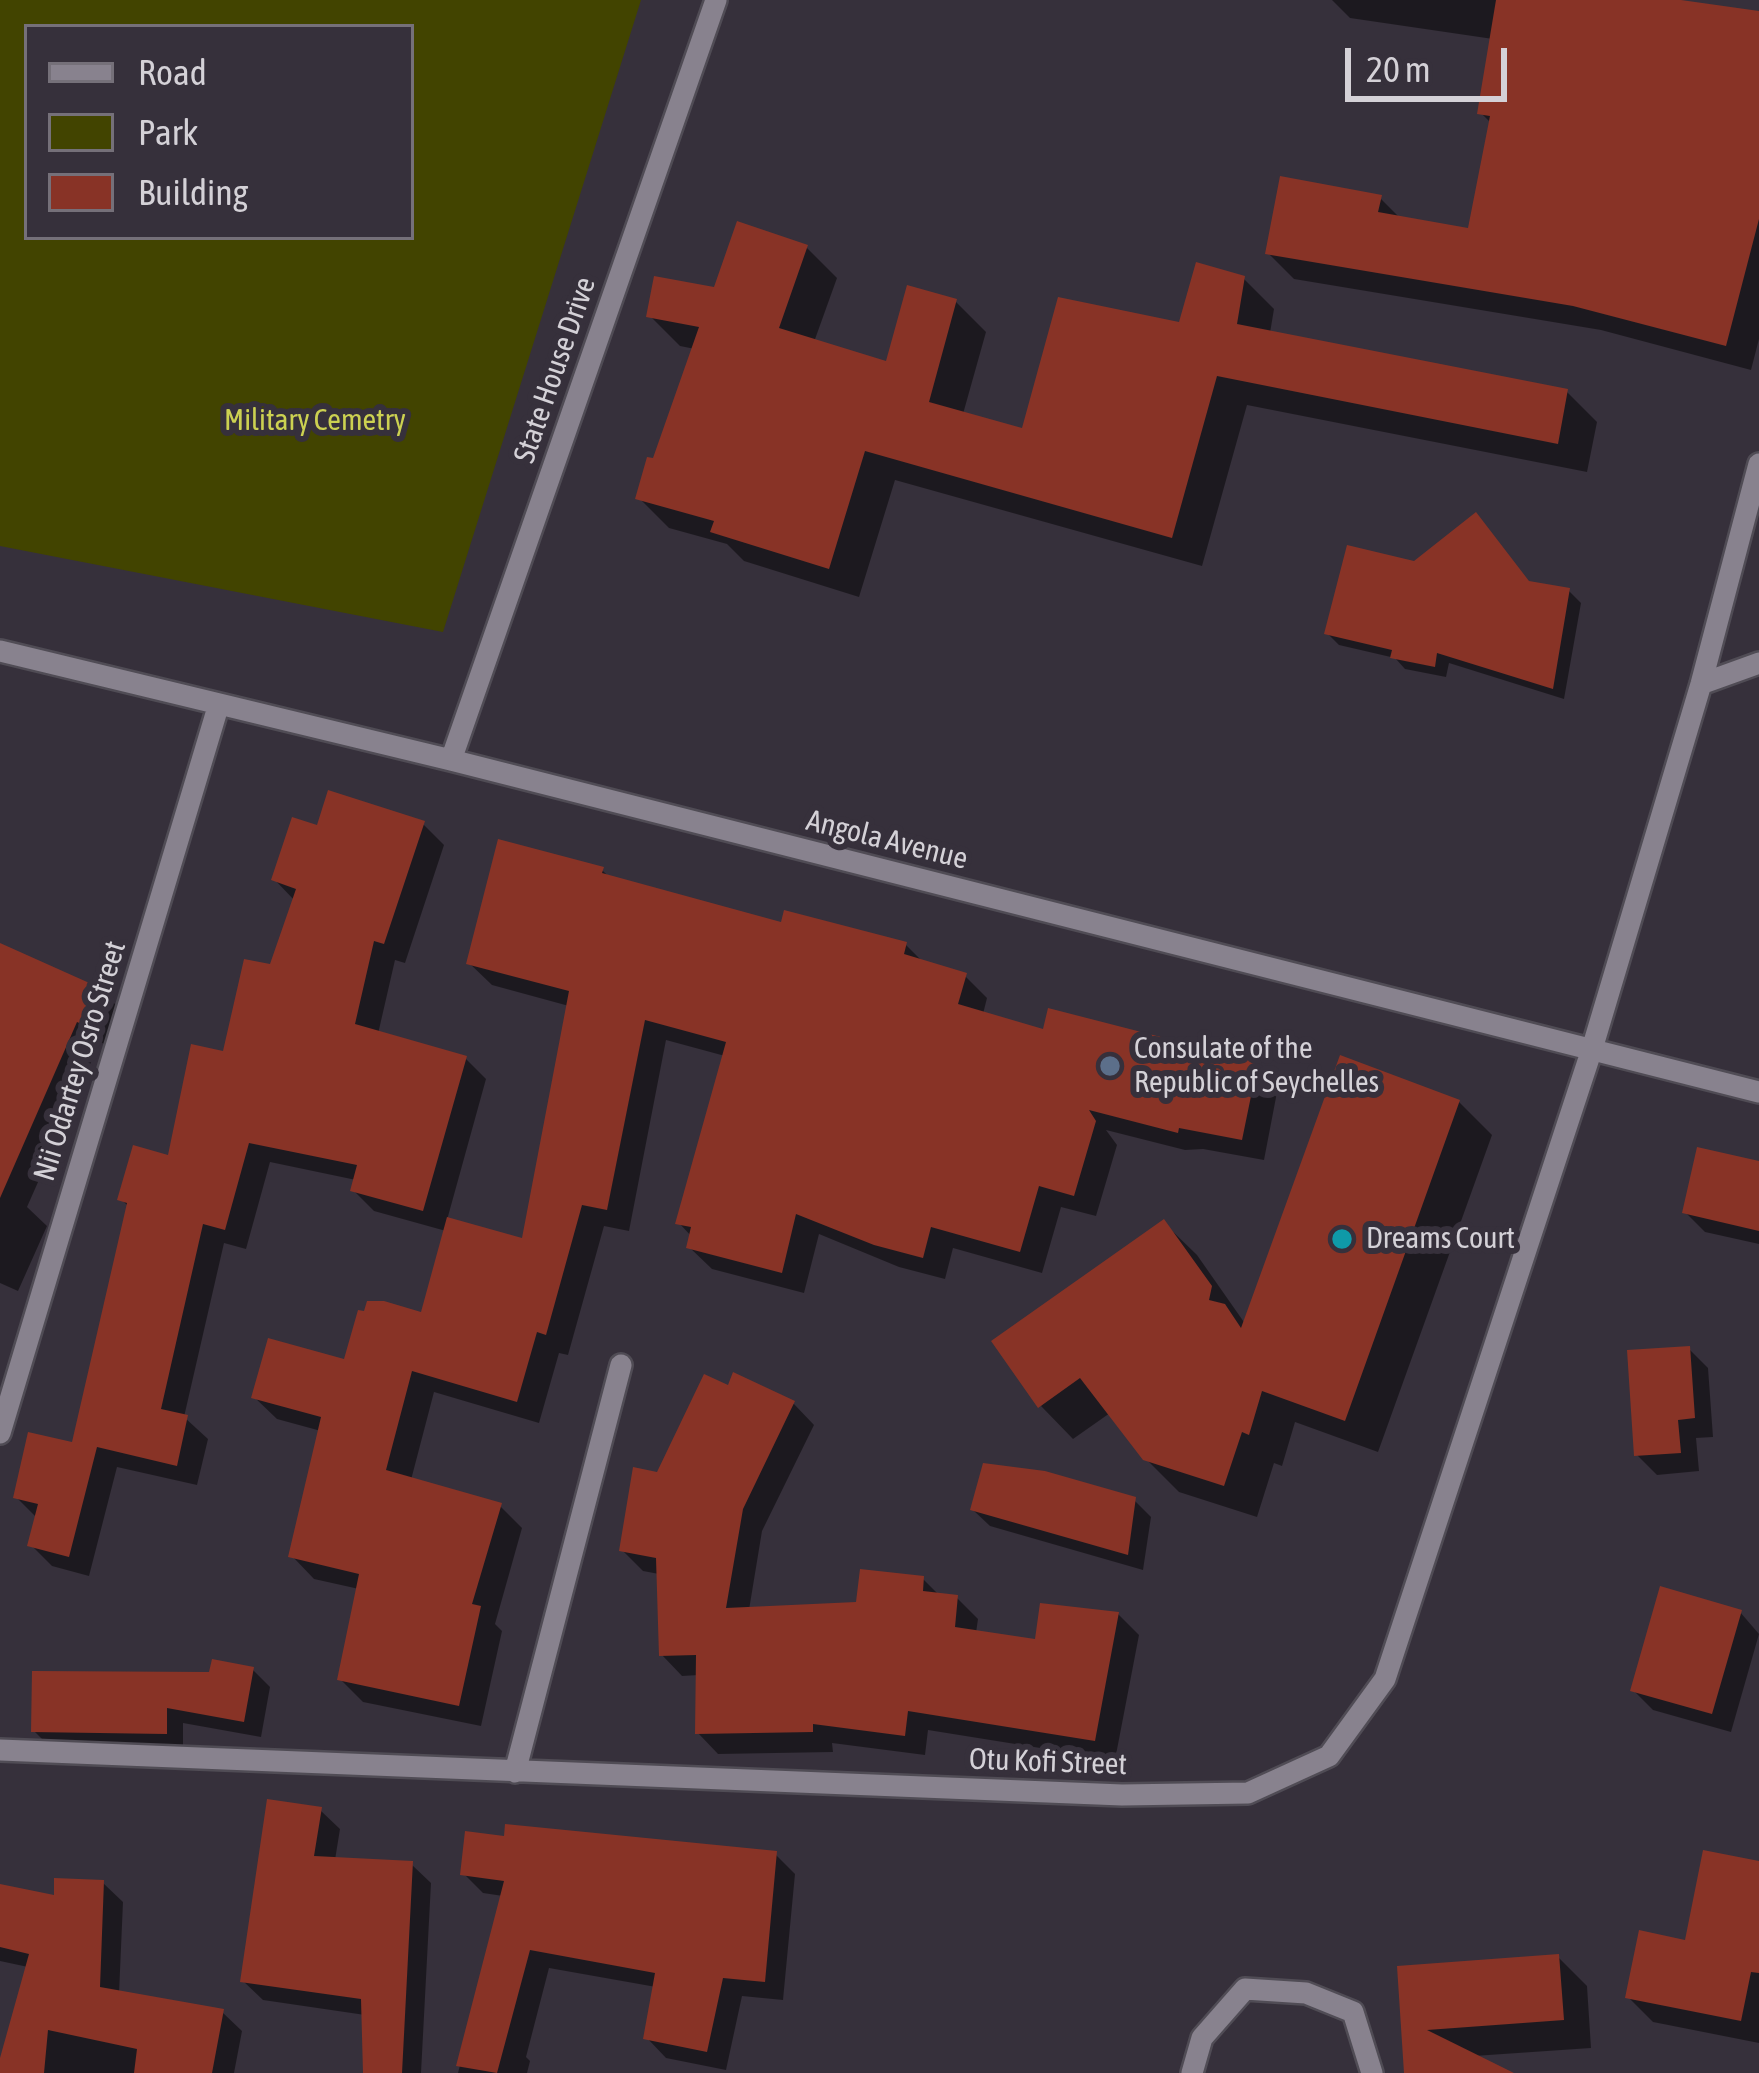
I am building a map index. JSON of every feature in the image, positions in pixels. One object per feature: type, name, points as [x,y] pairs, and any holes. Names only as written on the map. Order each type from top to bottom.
[{"type":"street","name":"State House Drive","points":[[452,760],[716,0]]},
{"type":"street","name":"Otu Kofi Street","points":[[0,1750],[1122,1795],[1248,1793],[1329,1756],[1385,1679],[1592,1049],[1701,684],[1759,464]]},
{"type":"street","name":"Angola Avenue","points":[[0,650],[1759,1092]]},
{"type":"street","points":[[1701,684],[1759,664]]},
{"type":"street","name":"Nii Odartey Osro Street","points":[[0,1433],[218,706]]},
{"type":"street","points":[[515,1772],[621,1365]]},
{"type":"street","points":[[1192,2073],[1202,2038],[1245,1989],[1306,1993],[1353,2012],[1372,2073]]},
{"type":"green space","name":"Military Cemetry","points":[[0,0],[641,0],[443,632],[0,546]]},
{"type":"building","points":[[1496,0],[1681,0],[1759,11],[1759,219],[1726,346],[1573,306],[1265,254],[1280,176],[1382,195],[1378,212],[1468,228],[1490,116],[1477,114]]},
{"type":"building","points":[[737,221],[808,245],[779,328],[886,361],[907,285],[957,299],[929,402],[1022,428],[1058,297],[1179,322],[1196,262],[1245,276],[1237,324],[1568,389],[1558,444],[1217,376],[1172,538],[865,451],[829,569],[710,532],[714,521],[635,499],[699,327],[646,317],[654,276],[714,287]]},
{"type":"building","points":[[1476,512],[1529,581],[1570,588],[1553,689],[1437,653],[1435,667],[1390,658],[1392,650],[1324,634],[1347,545],[1414,561]]},
{"type":"building","points":[[328,790],[425,821],[384,944],[374,941],[355,1024],[467,1056],[423,1211],[350,1191],[357,1165],[249,1143],[225,1230],[203,1224],[161,1409],[188,1415],[177,1466],[97,1447],[69,1557],[27,1546],[38,1504],[13,1498],[28,1432],[72,1442],[127,1203],[117,1200],[133,1145],[168,1155],[191,1044],[223,1051],[244,959],[270,964],[296,889],[271,880],[292,817],[317,825]]},
{"type":"building","points":[[498,839],[781,922],[784,910],[907,942],[904,954],[967,973],[958,1004],[1043,1029],[1048,1008],[1258,1062],[1242,1140],[1179,1128],[1178,1133],[1089,1110],[1096,1121],[1074,1196],[1039,1186],[1020,1252],[931,1227],[923,1258],[874,1245],[796,1214],[782,1273],[686,1248],[691,1227],[675,1224],[726,1042],[645,1020],[607,1210],[582,1205],[546,1335],[537,1332],[517,1402],[412,1371],[386,1470],[502,1503],[472,1604],[481,1606],[459,1706],[337,1680],[359,1574],[288,1557],[321,1417],[251,1398],[268,1338],[344,1359],[358,1310],[364,1311],[367,1301],[421,1312],[447,1217],[522,1238],[569,991],[466,964]]},
{"type":"building","points":[[0,943],[105,990],[88,1027],[77,1022],[0,1198]]},
{"type":"building","points":[[1340,1055],[1460,1100],[1345,1421],[1262,1391],[1249,1435],[1242,1432],[1224,1486],[1143,1460],[1080,1378],[1038,1408],[991,1341],[1164,1219],[1212,1286],[1209,1300],[1225,1304],[1241,1328]]},
{"type":"building","points":[[1697,1147],[1759,1161],[1759,1231],[1682,1213]]},
{"type":"building","points":[[1690,1346],[1695,1418],[1678,1420],[1681,1453],[1634,1456],[1627,1350]]},
{"type":"building","points":[[733,1372],[795,1401],[743,1509],[726,1608],[856,1602],[860,1569],[924,1576],[923,1591],[958,1595],[955,1627],[1035,1639],[1040,1603],[1119,1612],[1095,1741],[908,1711],[905,1736],[813,1724],[813,1732],[695,1734],[696,1655],[659,1656],[656,1558],[619,1551],[633,1467],[657,1472],[704,1374],[728,1385]]},
{"type":"building","points":[[983,1463],[1045,1471],[1136,1497],[1128,1555],[970,1510]]},
{"type":"building","points":[[1660,1586],[1742,1610],[1712,1714],[1630,1691]]},
{"type":"building","points":[[212,1659],[254,1667],[244,1722],[167,1708],[167,1734],[31,1732],[32,1671],[209,1672]]},
{"type":"building","points":[[267,1799],[322,1807],[314,1856],[413,1861],[402,2073],[363,2073],[361,1999],[240,1982]]},
{"type":"building","points":[[505,1824],[777,1851],[765,1982],[723,1978],[707,2052],[643,2039],[655,1973],[530,1950],[497,2073],[456,2066],[504,1881],[460,1875],[465,1831],[504,1836]]},
{"type":"building","points":[[1703,1850],[1759,1861],[1759,1973],[1751,1972],[1741,2021],[1625,1998],[1639,1930],[1685,1940]]},
{"type":"building","points":[[54,1878],[104,1880],[100,1987],[224,2009],[212,2073],[134,2073],[137,2049],[48,2030],[44,2073],[0,2073],[29,1954],[0,1947],[0,1884],[54,1895]]},
{"type":"building","points":[[1559,1954],[1564,2020],[1427,2030],[1514,2073],[1404,2073],[1397,1966]]},
{"type":"place","name":"Consulate of the Republic of Seychelles","points":[[1110,1066]]},
{"type":"place","name":"Dreams Court","points":[[1342,1239]]}]
